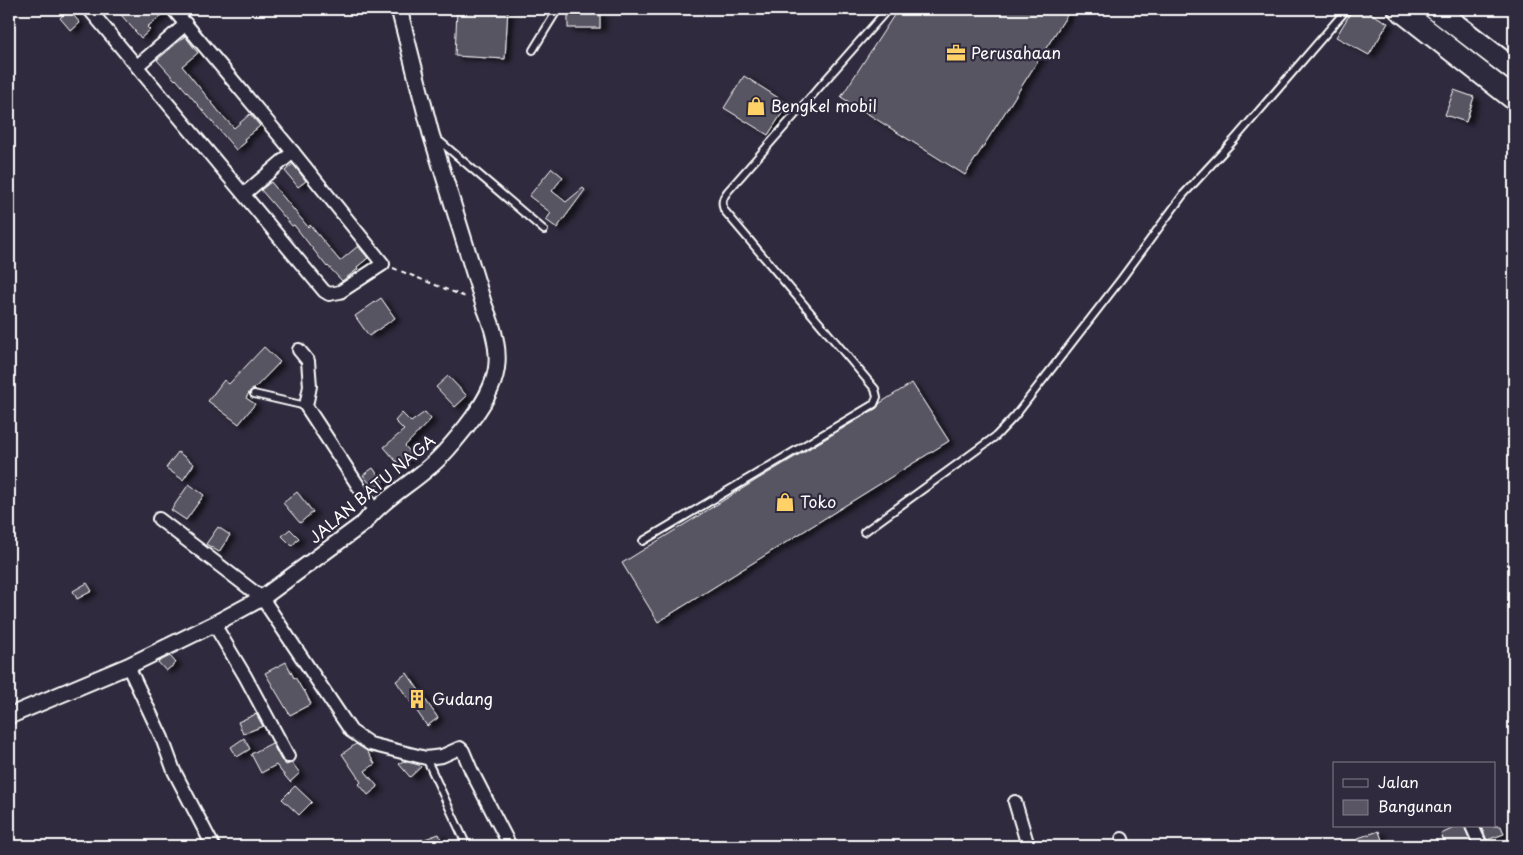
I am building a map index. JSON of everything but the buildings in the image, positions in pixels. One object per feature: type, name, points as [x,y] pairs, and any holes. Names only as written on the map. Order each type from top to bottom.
[{"type":"highway","points":[[1399,9],[1514,99]]},
{"type":"highway","points":[[1435,9],[1514,70]]},
{"type":"street","points":[[89,9],[324,291],[329,294],[340,292],[383,264],[174,9]]},
{"type":"street","name":"JALAN BATU NAGA","points":[[9,716],[128,666],[262,598],[364,523],[374,510],[429,468],[453,443],[480,408],[492,387],[497,361],[494,329],[484,305],[431,134],[399,9]]},
{"type":"street","points":[[138,66],[186,24]]},
{"type":"street","points":[[244,194],[293,152]]},
{"type":"street","points":[[299,350],[308,361],[310,386],[306,406],[374,510]]},
{"type":"street","points":[[159,519],[262,598],[351,731],[370,744],[426,758],[442,756],[460,748],[510,846]]},
{"type":"street","points":[[214,624],[245,676],[288,756]]},
{"type":"street","points":[[128,666],[162,738],[174,771],[213,846]]},
{"type":"street","points":[[1015,802],[1028,846]]},
{"type":"street","points":[[1473,828],[1481,846]]},
{"type":"lane","points":[[533,50],[558,9]]},
{"type":"lane","points":[[643,541],[874,404],[877,397],[875,389],[730,218],[722,205],[722,200],[888,9]]},
{"type":"lane","points":[[864,532],[996,436],[1015,416],[1122,278],[1183,195],[1234,140],[1347,9]]},
{"type":"lane","points":[[431,134],[544,230]]},
{"type":"lane","points":[[254,394],[306,406]]},
{"type":"lane","points":[[426,758],[467,846]]},
{"type":"path","points":[[383,264],[484,305]]},
{"type":"place","name":"Perusahaan","points":[[956,53]]},
{"type":"place","name":"Bengkel mobil","points":[[756,106]]},
{"type":"place","name":"Toko","points":[[785,502]]},
{"type":"place","name":"Gudang","points":[[417,699]]}]
